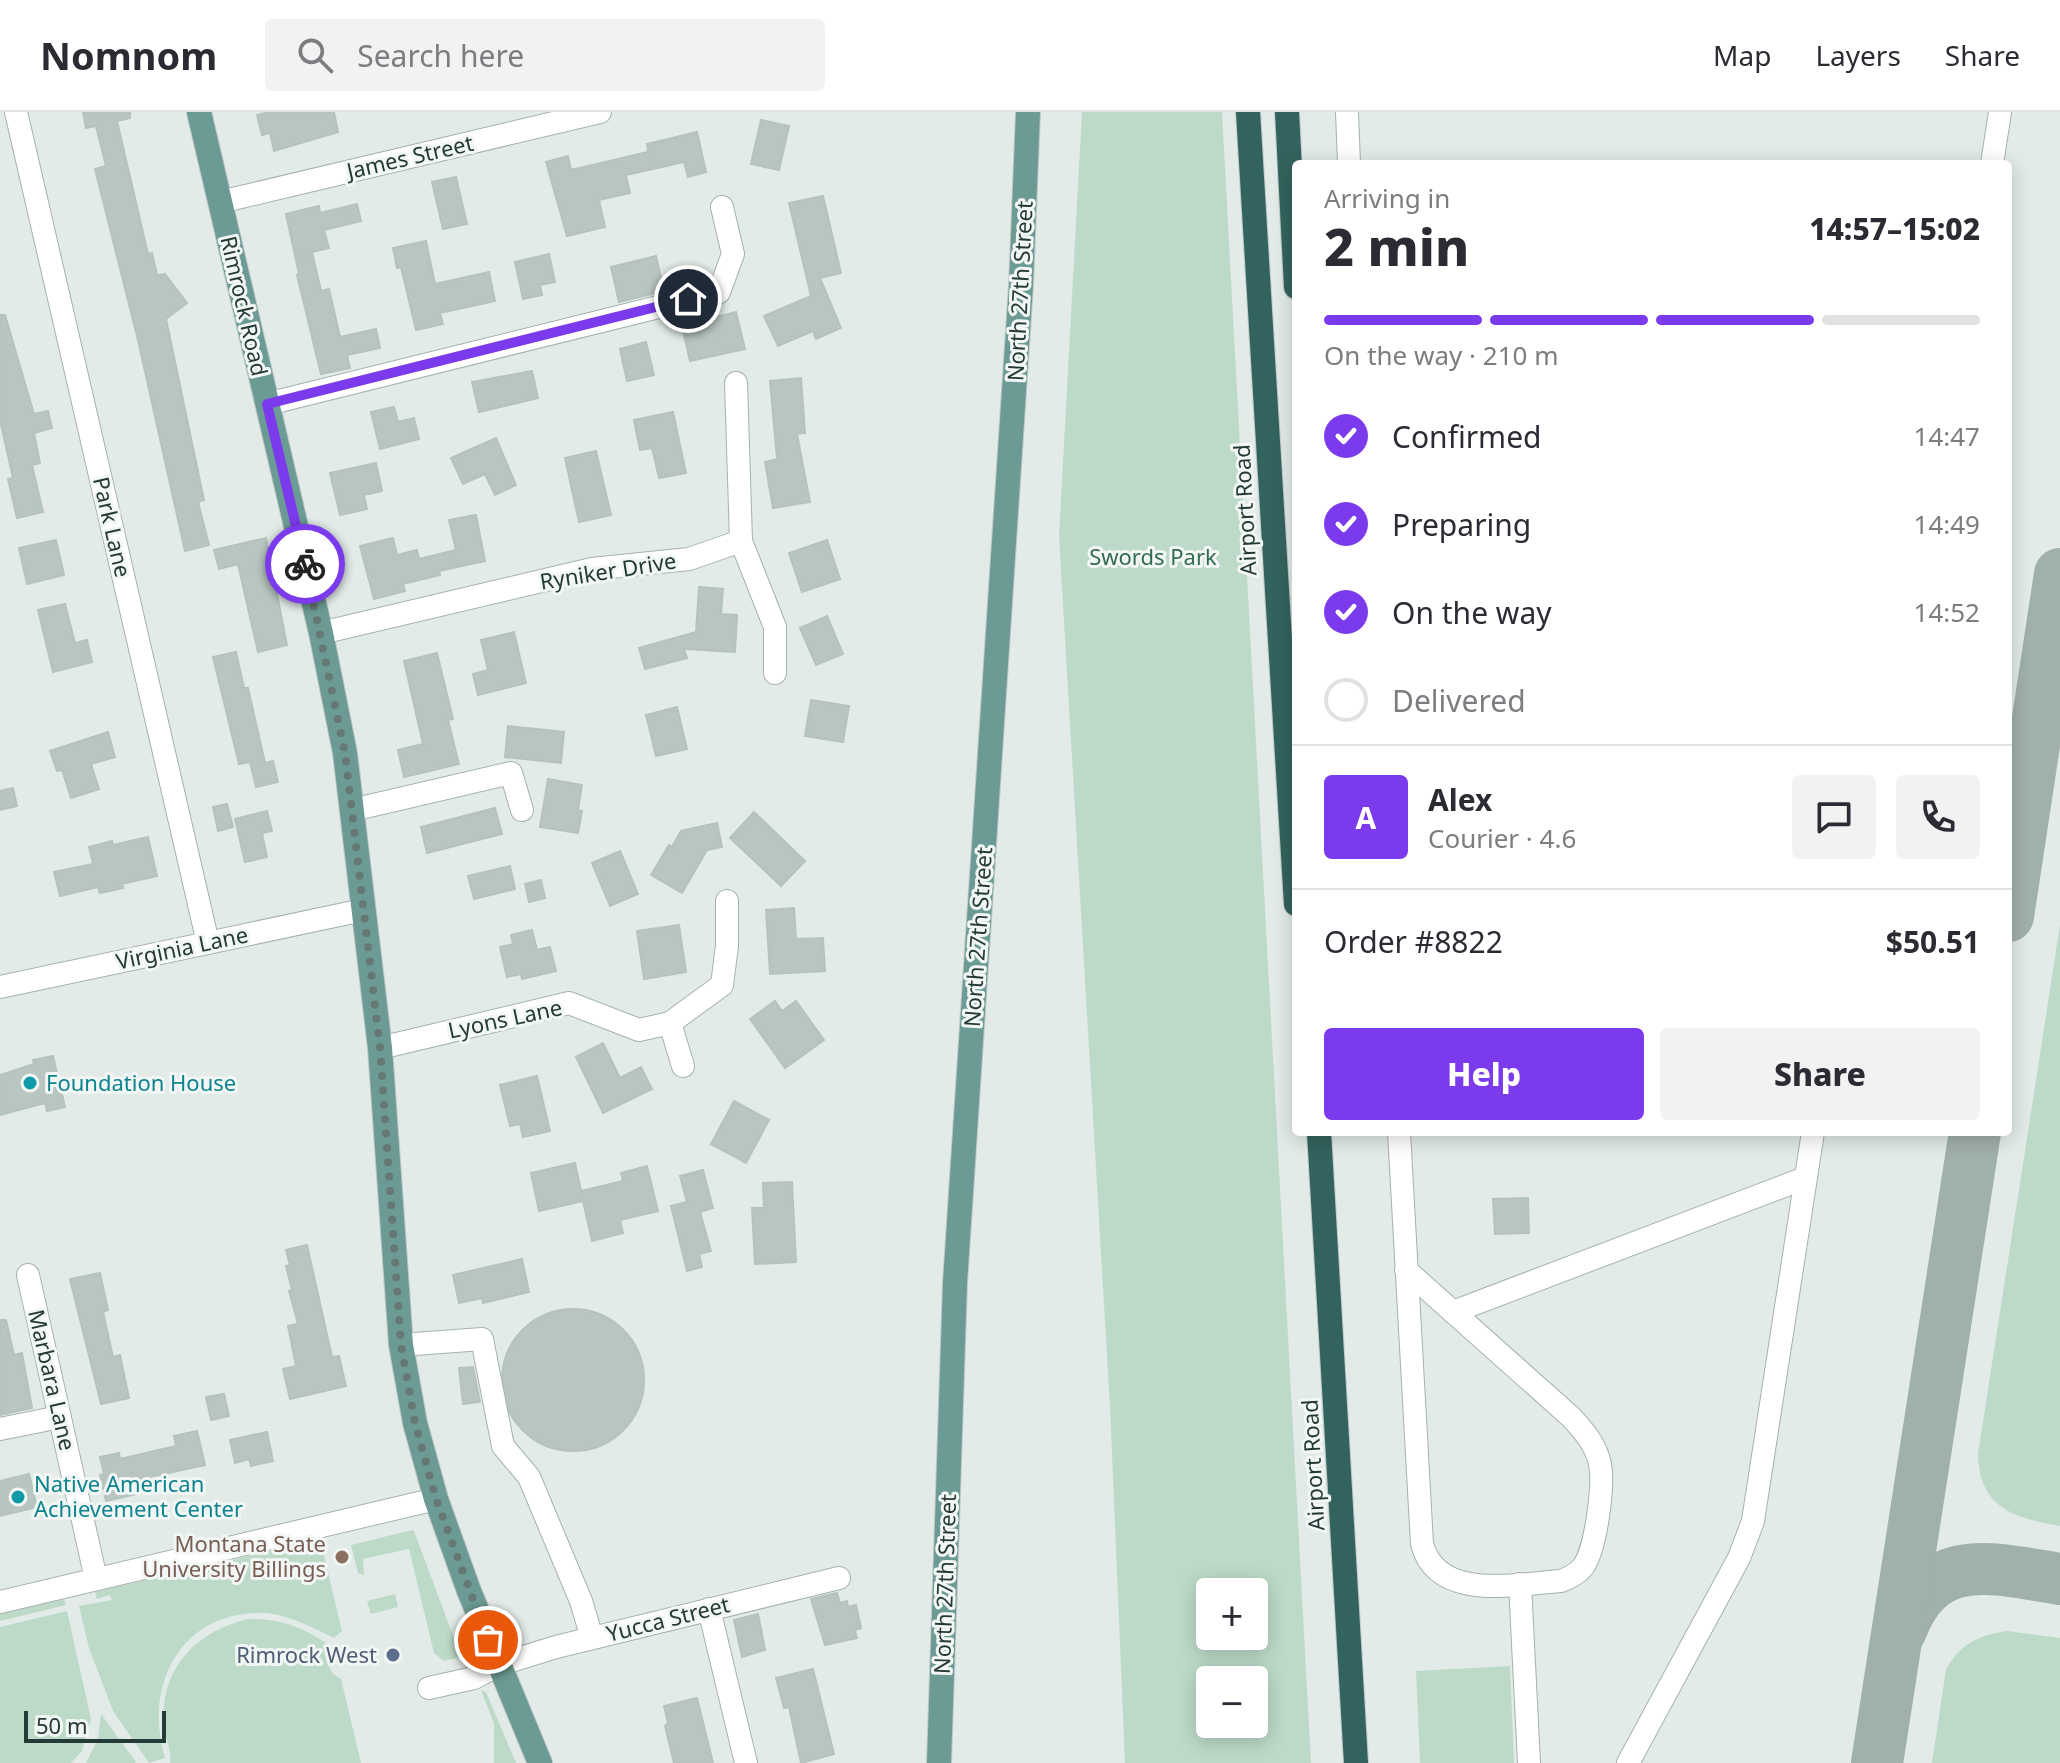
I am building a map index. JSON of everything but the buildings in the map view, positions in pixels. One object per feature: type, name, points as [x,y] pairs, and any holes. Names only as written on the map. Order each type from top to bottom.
[{"type":"highway","name":"Airport Road","points":[[1248,112],[1286,618],[1292,790]]},
{"type":"highway","points":[[1287,112],[1292,209]]},
{"type":"highway","name":"Airport Road","points":[[1321,1136],[1356,1763]]},
{"type":"main road","name":"Rimrock Road","points":[[199,112],[321,633],[345,753],[380,1048],[401,1345],[415,1423],[436,1499],[498,1665],[540,1763]]},
{"type":"main road","name":"North 27th Street","points":[[939,1759],[955,1283],[1021,285],[1028,112]]},
{"type":"street","name":"Park Lane","points":[[16,112],[208,943]]},
{"type":"street","name":"James Street","points":[[220,202],[600,112]]},
{"type":"street","points":[[1347,112],[1349,160]]},
{"type":"street","points":[[1993,160],[2000,112]]},
{"type":"street","points":[[267,404],[719,292],[733,254],[722,207]]},
{"type":"street","points":[[736,383],[741,541],[775,627],[775,673]]},
{"type":"street","name":"Ryniker Drive","points":[[321,633],[592,569],[689,559],[741,541]]},
{"type":"street","points":[[352,810],[511,773],[522,810]]},
{"type":"street","points":[[683,1066],[670,1023],[722,985],[727,946],[727,901]]},
{"type":"street","name":"Virginia Lane","points":[[0,987],[363,910]]},
{"type":"street","name":"Lyons Lane","points":[[380,1048],[569,1003],[639,1030],[670,1023]]},
{"type":"street","points":[[1399,1136],[1406,1270],[1422,1544],[1425,1556],[1444,1575],[1470,1585],[1561,1581],[1572,1577],[1581,1569],[1593,1544],[1601,1476],[1600,1462],[1590,1438],[1406,1270]]},
{"type":"street","points":[[1628,1763],[1739,1558],[1753,1521],[1812,1136]]},
{"type":"street","points":[[1453,1312],[1805,1178]]},
{"type":"street","name":"Marbara Lane","points":[[28,1275],[96,1579]]},
{"type":"street","points":[[401,1345],[482,1339],[503,1446],[529,1477],[581,1601],[592,1638]]},
{"type":"street","points":[[0,1429],[60,1417]]},
{"type":"street","points":[[0,1602],[436,1499]]},
{"type":"street","name":"Yucca Street","points":[[429,1688],[474,1678],[498,1665],[592,1638],[839,1578]]},
{"type":"street","points":[[1520,1584],[1529,1763]]},
{"type":"street","points":[[709,1609],[746,1763]]},
{"type":"green space","name":"Swords Park","points":[[1082,112],[1222,112],[1311,1763],[1125,1763],[1110,1407],[1059,536]]},
{"type":"green space","points":[[2060,925],[2060,1526],[2028,1519],[2002,1507],[1985,1487],[1978,1454]]},
{"type":"green space","points":[[412,1530],[461,1657],[444,1661],[434,1653],[409,1549],[363,1559],[364,1575],[358,1573],[351,1545]]},
{"type":"green space","points":[[313,1541],[321,1543],[342,1631],[334,1638],[291,1619],[265,1613],[236,1615],[211,1624],[191,1638],[175,1657],[165,1679],[160,1704],[160,1731],[165,1758],[149,1763],[113,1711],[89,1648],[79,1606],[112,1600],[109,1595],[97,1599],[95,1592]]},
{"type":"green space","points":[[395,1594],[398,1607],[371,1614],[367,1601]]},
{"type":"green space","points":[[64,1599],[66,1605],[0,1621],[0,1614]]},
{"type":"green space","points":[[67,1611],[91,1719],[82,1751],[71,1763],[0,1763],[0,1627]]},
{"type":"green space","points":[[248,1619],[294,1626],[336,1650],[329,1667],[341,1679],[361,1763],[170,1763],[164,1706],[174,1671],[184,1656],[212,1633]]},
{"type":"green space","points":[[2007,1631],[2060,1638],[2060,1763],[1932,1763],[1946,1670],[1951,1661],[1971,1642]]},
{"type":"green space","points":[[1510,1666],[1514,1763],[1420,1763],[1416,1671]]},
{"type":"green space","points":[[481,1690],[486,1692],[516,1763],[494,1763],[494,1724]]},
{"type":"green space","points":[[101,1714],[135,1763],[86,1763],[98,1739]]},
{"type":"taxiway","points":[[2012,890],[2060,574]]},
{"type":"taxiway","points":[[1877,1763],[1974,1136]]},
{"type":"taxiway","points":[[1901,1630],[1914,1604],[1929,1586],[1947,1575],[1988,1569],[2060,1579]]},
{"type":"way so far","points":[[305,564],[345,753],[380,1048],[401,1345],[415,1423],[436,1499],[488,1640]]},
{"type":"place","name":"Foundation House","points":[[30,1083]]},
{"type":"place","name":"Native American Achievement Center","points":[[18,1497]]},
{"type":"place","name":"Montana State University Billings","points":[[342,1557]]},
{"type":"place","name":"Rimrock West","points":[[393,1655]]},
{"type":"route","points":[[305,564],[267,404],[688,299]]}]
